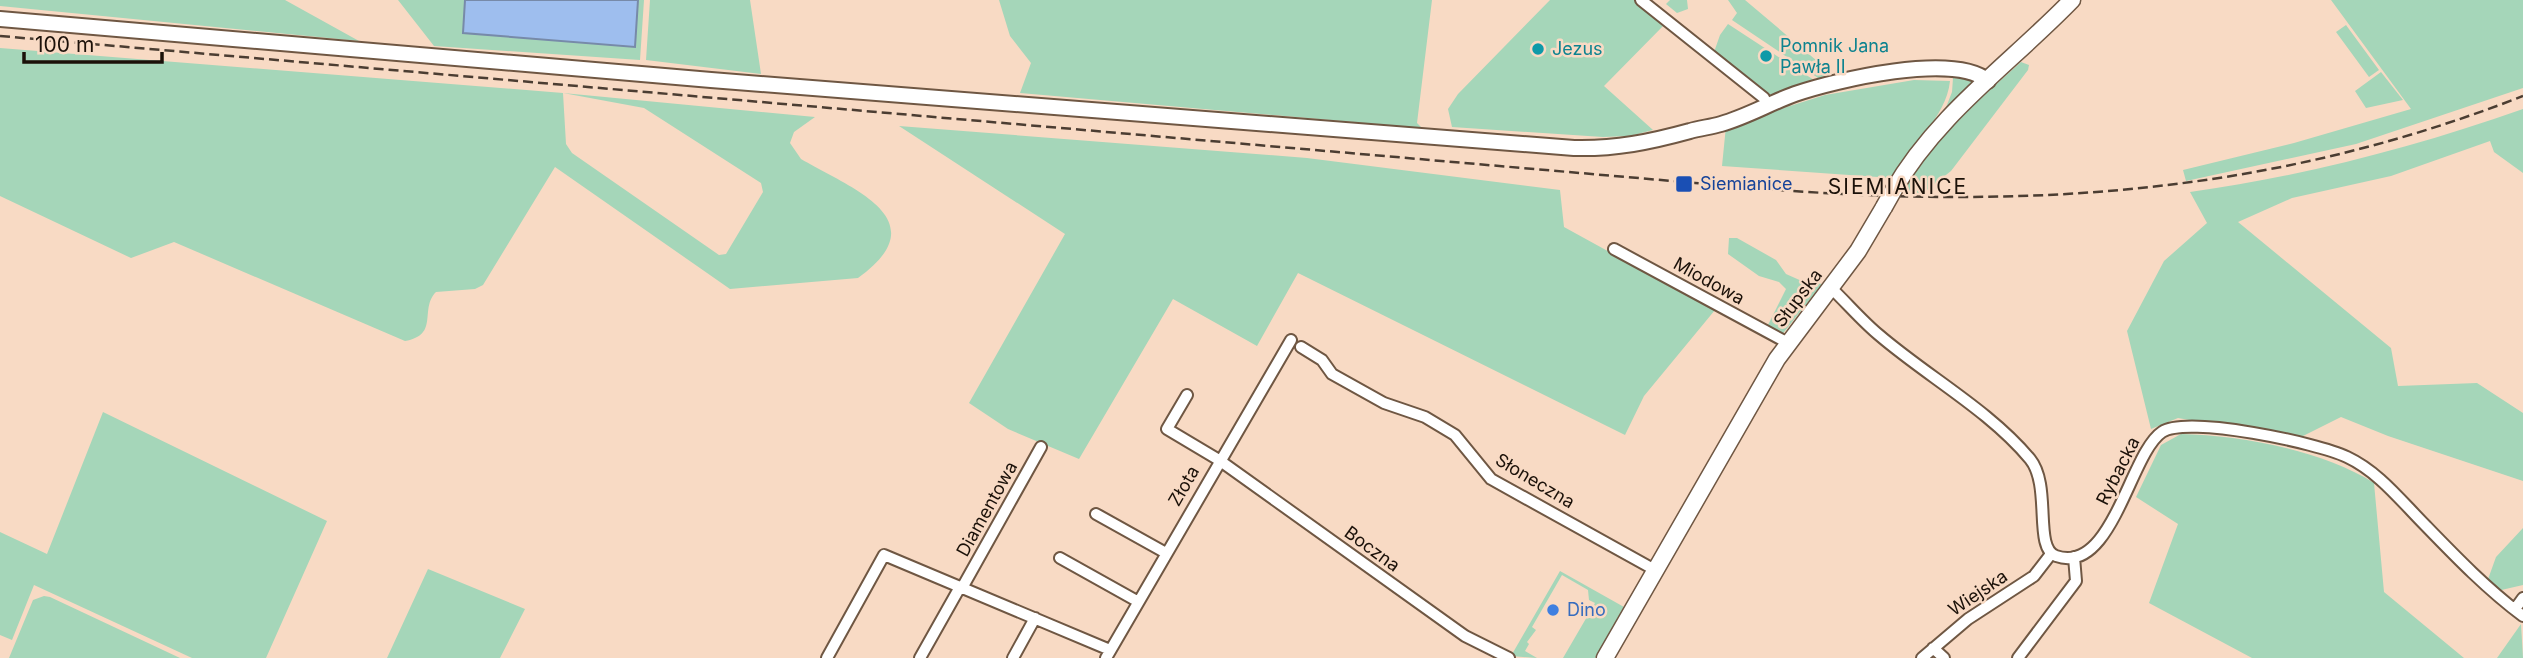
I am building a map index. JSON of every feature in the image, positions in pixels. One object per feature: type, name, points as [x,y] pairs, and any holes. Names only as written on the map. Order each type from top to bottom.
[{"type":"main road","name":"Słupska","points":[[1605,658],[1788,343],[1858,251],[1934,131],[2072,0]]},
{"type":"street","points":[[1641,0],[1764,98],[1767,105]]},
{"type":"street","points":[[0,19],[738,83],[1560,147],[1635,146],[1734,120],[1751,110],[1829,85],[1916,70],[1970,71],[1988,81]]},
{"type":"street","name":"Miodowa","points":[[1614,249],[1788,343]]},
{"type":"street","points":[[1830,288],[1877,334],[2004,433],[2032,461],[2042,483],[2044,542],[2051,554],[2074,557],[2076,580],[2018,658]]},
{"type":"street","name":"Złota","points":[[827,658],[884,555],[1035,618],[1108,654],[1291,340]]},
{"type":"street","name":"Słoneczna","points":[[1301,347],[1322,360],[1332,374],[1384,403],[1425,417],[1455,435],[1491,479],[1655,570]]},
{"type":"street","name":"Boczna","points":[[1187,395],[1167,429],[1219,460],[1465,636],[1509,658]]},
{"type":"street","name":"Rybacka","points":[[2074,557],[2091,548],[2108,527],[2148,449],[2158,435],[2177,425],[2205,426],[2315,447],[2363,466],[2387,486],[2486,587],[2519,612],[2523,598]]},
{"type":"street","name":"Diamentowa","points":[[961,587],[1041,447]]},
{"type":"street","points":[[1096,514],[1166,553]]},
{"type":"street","name":"Wiejska","points":[[1922,658],[1968,619],[2034,576],[2051,554]]},
{"type":"street","points":[[1060,558],[1138,601]]},
{"type":"street","points":[[920,658],[961,587]]},
{"type":"street","points":[[1013,658],[1035,618]]},
{"type":"street","points":[[1933,648],[1944,658]]},
{"type":"green space","points":[[0,0],[285,0],[359,41],[0,6]]},
{"type":"green space","points":[[398,0],[644,0],[640,60],[434,46]]},
{"type":"green space","points":[[650,0],[750,0],[761,74],[646,60]]},
{"type":"green space","points":[[999,0],[1432,0],[1417,123],[1422,128],[1020,93],[1031,63],[1010,36]]},
{"type":"green space","points":[[1550,0],[1638,0],[1667,22],[1604,86],[1653,130],[1630,136],[1603,137],[1452,127],[1448,109],[1458,94]]},
{"type":"green space","points":[[1670,0],[1687,0],[1688,9],[1677,13],[1666,4]]},
{"type":"green space","points":[[1728,0],[1745,0],[1836,77],[1821,80],[1732,20],[1737,13]]},
{"type":"green space","points":[[2331,0],[2523,0],[2523,88],[2356,144],[2186,181],[2183,170],[2294,143],[2411,109]]},
{"type":"green space","points":[[1728,24],[1817,82],[1768,95],[1713,55],[1720,35]]},
{"type":"green space","points":[[2346,25],[2379,70],[2369,77],[2336,32]]},
{"type":"green space","points":[[0,48],[563,93],[815,117],[794,132],[790,143],[801,159],[862,194],[879,207],[889,222],[891,239],[881,257],[858,278],[730,289],[555,167],[483,285],[475,289],[436,292],[429,306],[426,327],[416,338],[405,341],[174,242],[131,258],[0,196]],"holes":[[[563,93],[644,108],[761,183],[763,192],[726,254],[719,255],[572,153],[566,144]]]},
{"type":"green space","points":[[2021,62],[2029,65],[2028,70],[1951,171],[1923,193],[1902,192],[1941,139]]},
{"type":"green space","points":[[2381,72],[2403,100],[2366,108],[2355,91]]},
{"type":"green space","points":[[1953,78],[1971,79],[1973,83],[1943,115],[1952,92]]},
{"type":"green space","points":[[1914,80],[1950,81],[1942,108],[1892,178],[1722,166],[1726,126],[1825,95]]},
{"type":"green space","points":[[2523,109],[2523,173],[2494,152],[2490,141],[2391,176],[2292,198],[2238,222],[2391,348],[2398,386],[2477,383],[2523,413],[2523,481],[2388,436],[2341,417],[2297,439],[2178,418],[2151,429],[2127,331],[2164,261],[2207,223],[2190,192],[2275,178],[2359,159]]},
{"type":"green space","points":[[899,126],[1307,158],[1560,190],[1564,227],[1715,310],[1644,396],[1625,435],[1298,273],[1257,346],[1173,299],[1079,459],[1008,429],[969,403],[1065,234]]},
{"type":"green space","points":[[1729,238],[1737,238],[1776,260],[1786,274],[1804,282],[1822,284],[1781,336],[1766,329],[1786,289],[1779,282],[1759,276],[1728,254]]},
{"type":"green space","points":[[103,412],[327,521],[266,658],[192,658],[34,585],[12,640],[0,635],[0,532],[47,554]]},
{"type":"green space","points":[[2181,434],[2229,438],[2281,447],[2331,462],[2374,483],[2384,592],[2464,658],[2252,658],[2149,603],[2178,524],[2136,497],[2161,445]]},
{"type":"green space","points":[[2523,528],[2523,585],[2497,591],[2487,582],[2496,557]]},
{"type":"green space","points":[[428,569],[525,609],[500,658],[387,658]]},
{"type":"green space","points":[[1560,571],[1624,607],[1595,658],[1563,658],[1595,603],[1589,600],[1588,590],[1562,575],[1532,627],[1536,630],[1527,642],[1529,644],[1525,651],[1537,658],[1511,656]]},
{"type":"green space","points":[[44,596],[180,658],[9,658],[33,600]]},
{"type":"green space","points":[[2521,624],[2523,658],[2497,658]]},
{"type":"water","points":[[465,0],[638,0],[635,47],[463,33]]},
{"type":"railway","points":[[0,36],[1753,188],[1951,197],[2048,195],[2143,188],[2238,175],[2333,156],[2427,130],[2523,96]]},
{"type":"place","name":"Jezus","points":[[1538,49]]},
{"type":"place","name":"Pomnik Jana Pawła II","points":[[1766,56]]},
{"type":"place","name":"Siemianice","points":[[1684,184]]},
{"type":"place","name":"Dino","points":[[1553,610]]},
{"type":"district","name":"SIEMIANICE","points":[[1898,187]]}]
